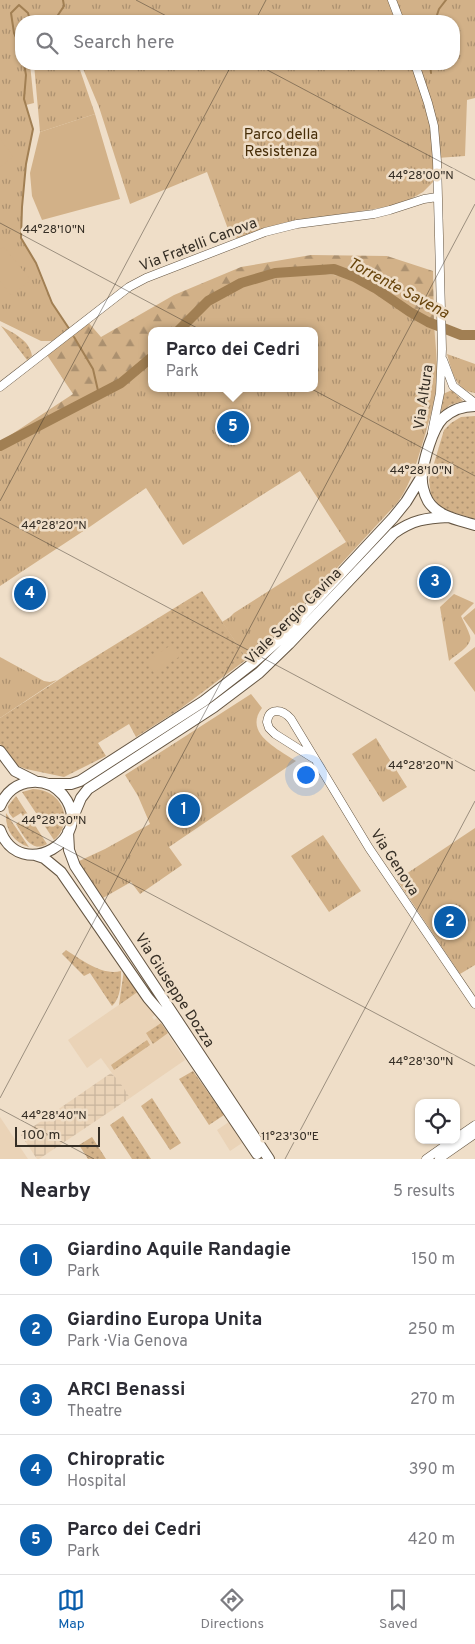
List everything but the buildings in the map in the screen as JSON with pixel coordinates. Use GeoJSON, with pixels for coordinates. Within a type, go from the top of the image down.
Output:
{"type":"FeatureCollection","features":[{"type":"Feature","properties":{"kind":"main road"},"geometry":{"type":"LineString","coordinates":[[475,406],[462,407],[442,419],[431,439],[422,476],[422,485],[428,501],[434,508],[449,517],[475,525]]}},
{"type":"Feature","properties":{"kind":"main road","name":"Viale Sergio Cavina"},"geometry":{"type":"LineString","coordinates":[[36,782],[71,784],[80,781],[204,701],[248,668],[280,639],[393,518],[422,476]]}},
{"type":"Feature","properties":{"kind":"main road","name":"Viale Sergio Cavina"},"geometry":{"type":"LineString","coordinates":[[35,855],[55,848],[70,827],[81,798],[88,790],[214,707],[260,673],[394,534],[407,524],[420,519],[449,517]]}},
{"type":"Feature","properties":{"kind":"main road"},"geometry":{"type":"LineString","coordinates":[[0,751],[15,771],[36,782]]}},
{"type":"Feature","properties":{"kind":"main road"},"geometry":{"type":"LineString","coordinates":[[0,806],[5,796],[15,788],[36,782]]}},
{"type":"Feature","properties":{"kind":"main road","name":"Via Giuseppe Dozza"},"geometry":{"type":"LineString","coordinates":[[48,784],[66,799],[71,814],[70,850],[75,866],[269,1159]]}},
{"type":"Feature","properties":{"kind":"main road"},"geometry":{"type":"LineString","coordinates":[[0,790],[0,795]]}},
{"type":"Feature","properties":{"kind":"main road"},"geometry":{"type":"LineString","coordinates":[[0,830],[5,840],[23,853]]}},
{"type":"Feature","properties":{"kind":"main road"},"geometry":{"type":"LineString","coordinates":[[0,850],[35,855]]}},
{"type":"Feature","properties":{"kind":"main road","name":"Via Giuseppe Dozza"},"geometry":{"type":"LineString","coordinates":[[35,855],[44,858],[61,872],[148,998],[166,1019],[260,1159]]}},
{"type":"Feature","properties":{"kind":"street"},"geometry":{"type":"LineString","coordinates":[[392,0],[398,15]]}},
{"type":"Feature","properties":{"kind":"street","name":"Via Altura"},"geometry":{"type":"LineString","coordinates":[[417,70],[434,126],[436,154],[442,358],[440,392],[431,439]]}},
{"type":"Feature","properties":{"kind":"street","name":"Via Fratelli Canova"},"geometry":{"type":"LineString","coordinates":[[0,387],[129,287],[146,278],[265,232],[297,224],[374,214],[437,197]]}},
{"type":"Feature","properties":{"kind":"street","name":"Via Altura"},"geometry":{"type":"LineString","coordinates":[[442,358],[453,386],[475,402]]}},
{"type":"Feature","properties":{"kind":"street","name":"Via Genova"},"geometry":{"type":"LineString","coordinates":[[313,758],[271,730],[267,722],[270,714],[280,711],[289,717],[368,848],[475,1004]]}},
{"type":"Feature","properties":{"kind":"street"},"geometry":{"type":"LineString","coordinates":[[460,1135],[475,1125]]}},
{"type":"Feature","properties":{"kind":"street"},"geometry":{"type":"LineString","coordinates":[[439,1159],[475,1134]]}},
{"type":"Feature","properties":{"kind":"street"},"geometry":{"type":"LineString","coordinates":[[426,1159],[447,1144]]}},
{"type":"Feature","properties":{"kind":"shaded area"},"geometry":{"type":"Polygon","coordinates":[[[139,991],[156,1014],[152,1017],[154,1020],[157,1018],[185,1060],[130,1098],[101,1058],[87,1068],[68,1040],[139,991]]]}},
{"type":"Feature","properties":{"kind":"shaded area"},"geometry":{"type":"Polygon","coordinates":[[[111,1073],[119,1081],[130,1098],[37,1159],[21,1135],[111,1073]]]}},
{"type":"Feature","properties":{"kind":"shaded area"},"geometry":{"type":"Polygon","coordinates":[[[0,1117],[28,1159],[0,1159],[0,1117]]]}},
{"type":"Feature","properties":{"kind":"shaded area"},"geometry":{"type":"Polygon","coordinates":[[[229,1122],[242,1143],[230,1151],[217,1130],[229,1122]]]}},
{"type":"Feature","properties":{"kind":"green space","name":"Parco della Resistenza"},"geometry":{"type":"Polygon","coordinates":[[[0,0],[475,0],[475,98],[467,100],[465,156],[437,158],[434,181],[423,192],[409,200],[387,207],[283,223],[239,241],[228,229],[207,172],[130,204],[99,107],[84,70],[460,70],[460,15],[15,15],[15,70],[31,70],[34,103],[26,105],[33,129],[26,164],[21,238],[36,263],[52,303],[69,329],[52,341],[41,341],[0,321],[0,0]]]}},
{"type":"Feature","properties":{"kind":"green space"},"geometry":{"type":"Polygon","coordinates":[[[35,70],[80,70],[95,114],[40,132],[35,70]]]}},
{"type":"Feature","properties":{"kind":"green space"},"geometry":{"type":"Polygon","coordinates":[[[95,114],[120,199],[42,220],[32,196],[30,173],[40,132],[95,114]]]}},
{"type":"Feature","properties":{"kind":"green space"},"geometry":{"type":"Polygon","coordinates":[[[0,138],[13,157],[0,167],[0,138]]]}},
{"type":"Feature","properties":{"kind":"green space"},"geometry":{"type":"Polygon","coordinates":[[[4,247],[31,280],[11,295],[0,281],[0,249],[4,247]]]}},
{"type":"Feature","properties":{"kind":"green space"},"geometry":{"type":"Polygon","coordinates":[[[311,255],[387,256],[433,271],[434,322],[410,311],[355,278],[304,271],[275,273],[241,283],[208,301],[182,327],[148,327],[148,359],[121,383],[0,446],[0,442],[73,394],[45,352],[88,322],[101,337],[174,295],[241,267],[311,255]]]}},
{"type":"Feature","properties":{"kind":"green space"},"geometry":{"type":"Polygon","coordinates":[[[304,271],[355,278],[410,311],[434,322],[437,382],[433,407],[411,478],[398,502],[278,632],[247,659],[222,622],[346,542],[300,471],[183,545],[146,488],[0,586],[0,447],[121,383],[148,359],[148,392],[318,392],[318,327],[181,327],[208,301],[249,280],[304,271]]]}},
{"type":"Feature","properties":{"kind":"green space"},"geometry":{"type":"Polygon","coordinates":[[[1,326],[24,341],[31,350],[32,356],[27,360],[1,326]]]}},
{"type":"Feature","properties":{"kind":"green space"},"geometry":{"type":"Polygon","coordinates":[[[447,354],[475,364],[475,393],[463,388],[455,379],[447,354]]]}},
{"type":"Feature","properties":{"kind":"green space"},"geometry":{"type":"Polygon","coordinates":[[[452,390],[463,401],[450,405],[441,412],[443,394],[452,390]]]}},
{"type":"Feature","properties":{"kind":"green space"},"geometry":{"type":"Polygon","coordinates":[[[475,416],[475,519],[442,509],[431,495],[429,480],[444,430],[461,417],[475,416]]]}},
{"type":"Feature","properties":{"kind":"green space"},"geometry":{"type":"Polygon","coordinates":[[[202,591],[247,659],[180,709],[136,737],[129,724],[98,743],[106,756],[64,777],[26,769],[18,766],[10,759],[0,744],[0,718],[202,591]]]}},
{"type":"Feature","properties":{"kind":"green space"},"geometry":{"type":"Polygon","coordinates":[[[454,594],[474,603],[461,616],[470,636],[469,643],[449,661],[440,607],[454,594]]]}},
{"type":"Feature","properties":{"kind":"green space"},"geometry":{"type":"Polygon","coordinates":[[[475,608],[475,635],[463,618],[475,608]]]}},
{"type":"Feature","properties":{"kind":"green space"},"geometry":{"type":"Polygon","coordinates":[[[171,645],[179,657],[154,673],[146,662],[171,645]]]}},
{"type":"Feature","properties":{"kind":"green space"},"geometry":{"type":"Polygon","coordinates":[[[475,647],[475,692],[454,663],[475,647]]]}},
{"type":"Feature","properties":{"kind":"green space"},"geometry":{"type":"Polygon","coordinates":[[[0,657],[44,681],[57,680],[0,718],[0,657]]]}},
{"type":"Feature","properties":{"kind":"green space"},"geometry":{"type":"Polygon","coordinates":[[[251,694],[262,708],[257,717],[260,733],[272,746],[296,761],[169,847],[182,865],[140,894],[131,882],[103,898],[77,862],[150,824],[138,796],[125,775],[251,694]]]}},
{"type":"Feature","properties":{"kind":"green space"},"geometry":{"type":"Polygon","coordinates":[[[376,738],[407,787],[383,802],[352,754],[376,738]]]}},
{"type":"Feature","properties":{"kind":"green space"},"geometry":{"type":"Polygon","coordinates":[[[33,789],[43,790],[51,794],[62,807],[64,824],[61,832],[54,840],[22,792],[33,789]]]}},
{"type":"Feature","properties":{"kind":"green space"},"geometry":{"type":"Polygon","coordinates":[[[16,796],[47,844],[41,846],[32,845],[16,824],[24,818],[21,813],[13,818],[9,813],[8,806],[16,796]]]}},
{"type":"Feature","properties":{"kind":"green space"},"geometry":{"type":"Polygon","coordinates":[[[6,813],[29,847],[23,845],[11,834],[7,824],[6,813]]]}},
{"type":"Feature","properties":{"kind":"green space"},"geometry":{"type":"Polygon","coordinates":[[[475,828],[475,965],[460,974],[397,880],[475,828]]]}},
{"type":"Feature","properties":{"kind":"green space"},"geometry":{"type":"Polygon","coordinates":[[[323,835],[361,891],[329,912],[291,856],[323,835]]]}},
{"type":"Feature","properties":{"kind":"green space"},"geometry":{"type":"Polygon","coordinates":[[[453,929],[465,945],[455,952],[444,936],[453,929]]]}},
{"type":"Feature","properties":{"kind":"green space"},"geometry":{"type":"Polygon","coordinates":[[[66,950],[99,969],[114,972],[121,971],[119,995],[112,1006],[90,973],[84,976],[62,954],[66,950]]]}},
{"type":"Feature","properties":{"kind":"green space"},"geometry":{"type":"Polygon","coordinates":[[[124,970],[139,991],[119,1005],[124,970]]]}},
{"type":"Feature","properties":{"kind":"green space"},"geometry":{"type":"Polygon","coordinates":[[[161,1023],[168,1033],[153,1044],[146,1033],[161,1023]]]}},
{"type":"Feature","properties":{"kind":"green space"},"geometry":{"type":"Polygon","coordinates":[[[147,1040],[150,1045],[114,1070],[111,1065],[147,1040]]]}},
{"type":"Feature","properties":{"kind":"green space"},"geometry":{"type":"Polygon","coordinates":[[[193,1071],[224,1115],[209,1125],[179,1079],[193,1071]]]}},
{"type":"Feature","properties":{"kind":"green space"},"geometry":{"type":"Polygon","coordinates":[[[152,1098],[181,1143],[170,1150],[141,1106],[152,1098]]]}},
{"type":"Feature","properties":{"kind":"green space"},"geometry":{"type":"Polygon","coordinates":[[[123,1116],[151,1159],[132,1159],[110,1125],[123,1116]]]}},
{"type":"Feature","properties":{"kind":"green space"},"geometry":{"type":"Polygon","coordinates":[[[92,1137],[106,1159],[88,1159],[79,1145],[92,1137]]]}},
{"type":"Feature","properties":{"kind":"waterway"},"geometry":{"type":"LineString","coordinates":[[58,15],[64,6],[63,0]]}},
{"type":"Feature","properties":{"kind":"waterway"},"geometry":{"type":"LineString","coordinates":[[437,15],[446,0]]}},
{"type":"Feature","properties":{"kind":"waterway"},"geometry":{"type":"LineString","coordinates":[[15,35],[11,13],[19,5],[28,15]]}},
{"type":"Feature","properties":{"kind":"waterway"},"geometry":{"type":"LineString","coordinates":[[25,70],[24,99],[33,129],[26,164],[21,238],[36,263],[52,303],[70,330]]}},
{"type":"Feature","properties":{"kind":"waterway","name":"Torrente Savena"},"geometry":{"type":"LineString","coordinates":[[182,327],[208,301],[241,283],[275,273],[334,269],[355,277],[375,288],[428,322],[461,335],[475,335]]}},
{"type":"Feature","properties":{"kind":"waterway"},"geometry":{"type":"LineString","coordinates":[[74,337],[93,369],[99,395]]}},
{"type":"Feature","properties":{"kind":"waterway","name":"Torrente Savena"},"geometry":{"type":"LineString","coordinates":[[0,446],[121,383],[148,360]]}},
{"type":"Feature","properties":{"kind":"place","name":"Parco dei Cedri"},"geometry":{"type":"Point","coordinates":[233,427]}},
{"type":"Feature","properties":{"kind":"place","name":"ARCI Benassi"},"geometry":{"type":"Point","coordinates":[435,582]}},
{"type":"Feature","properties":{"kind":"place","name":"Chiropratic"},"geometry":{"type":"Point","coordinates":[30,594]}},
{"type":"Feature","properties":{"kind":"place","name":"Giardino Aquile Randagie"},"geometry":{"type":"Point","coordinates":[184,810]}},
{"type":"Feature","properties":{"kind":"place","name":"Giardino Europa Unita"},"geometry":{"type":"Point","coordinates":[450,922]}}]}
